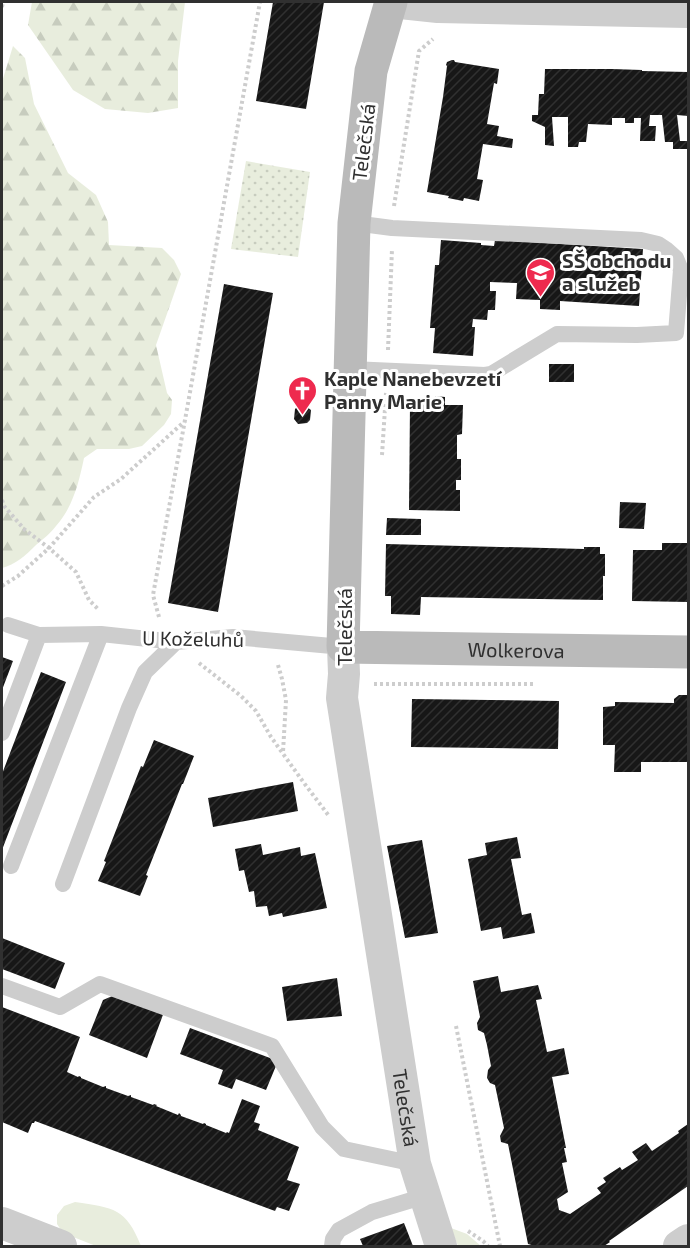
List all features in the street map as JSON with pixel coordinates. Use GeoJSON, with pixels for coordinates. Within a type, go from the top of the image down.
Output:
{"type":"FeatureCollection","features":[{"type":"Feature","properties":{"kind":"street"},"geometry":{"type":"LineString","coordinates":[[391,2],[438,7],[688,12]]}},
{"type":"Feature","properties":{"kind":"street","name":"Telečská"},"geometry":{"type":"LineString","coordinates":[[391,2],[371,71],[354,223],[342,698],[415,1164],[441,1246]]}},
{"type":"Feature","properties":{"kind":"street","name":"Wolkerova"},"geometry":{"type":"LineString","coordinates":[[343,647],[688,652]]}},
{"type":"Feature","properties":{"kind":"street"},"geometry":{"type":"LineString","coordinates":[[2,1223],[61,1246]]}},
{"type":"Feature","properties":{"kind":"street"},"geometry":{"type":"LineString","coordinates":[[679,1246],[688,1240]]}},
{"type":"Feature","properties":{"kind":"lane"},"geometry":{"type":"LineString","coordinates":[[351,369],[485,375],[491,374],[557,334],[676,333],[681,270],[676,258],[667,250],[658,244],[641,240],[392,228],[354,223]]}},
{"type":"Feature","properties":{"kind":"lane","name":"U Koželuhů"},"geometry":{"type":"LineString","coordinates":[[8,625],[39,635],[101,634],[176,642],[233,637],[343,647]]}},
{"type":"Feature","properties":{"kind":"lane"},"geometry":{"type":"LineString","coordinates":[[11,866],[101,634]]}},
{"type":"Feature","properties":{"kind":"lane"},"geometry":{"type":"LineString","coordinates":[[2,733],[39,635]]}},
{"type":"Feature","properties":{"kind":"lane"},"geometry":{"type":"LineString","coordinates":[[63,884],[129,708],[145,672],[176,642]]}},
{"type":"Feature","properties":{"kind":"lane"},"geometry":{"type":"LineString","coordinates":[[2,986],[60,1007],[100,984],[272,1046],[322,1127],[344,1149],[415,1164]]}},
{"type":"Feature","properties":{"kind":"lane"},"geometry":{"type":"LineString","coordinates":[[332,1246],[333,1239],[339,1230],[372,1212],[425,1196]]}},
{"type":"Feature","properties":{"kind":"path"},"geometry":{"type":"LineString","coordinates":[[2,7],[3,2]]}},
{"type":"Feature","properties":{"kind":"path"},"geometry":{"type":"LineString","coordinates":[[260,2],[153,595],[156,612],[164,628],[176,642],[256,711],[334,823]]}},
{"type":"Feature","properties":{"kind":"path"},"geometry":{"type":"LineString","coordinates":[[382,465],[395,202],[419,51],[431,39],[443,39]]}},
{"type":"Feature","properties":{"kind":"path"},"geometry":{"type":"LineString","coordinates":[[2,586],[18,576],[49,548],[94,497],[121,479],[185,420]]}},
{"type":"Feature","properties":{"kind":"path"},"geometry":{"type":"LineString","coordinates":[[2,500],[4,506],[24,529],[76,572],[88,600],[128,636]]}},
{"type":"Feature","properties":{"kind":"path"},"geometry":{"type":"LineString","coordinates":[[269,641],[282,679],[286,700],[284,753]]}},
{"type":"Feature","properties":{"kind":"path"},"geometry":{"type":"LineString","coordinates":[[456,1026],[500,1246]]}},
{"type":"Feature","properties":{"kind":"green space"},"geometry":{"type":"Polygon","coordinates":[[[32,2],[185,2],[178,61],[178,108],[148,113],[105,109],[73,90],[28,25],[32,2]]]}},
{"type":"Feature","properties":{"kind":"green space"},"geometry":{"type":"Polygon","coordinates":[[[13,46],[25,58],[34,104],[68,173],[96,195],[108,222],[109,245],[162,248],[174,260],[181,274],[156,345],[167,393],[172,400],[171,414],[164,425],[142,446],[129,449],[97,449],[84,458],[74,494],[62,519],[24,556],[2,568],[2,82],[13,46]]]}},
{"type":"Feature","properties":{"kind":"green space"},"geometry":{"type":"Polygon","coordinates":[[[246,161],[310,172],[298,257],[231,249],[246,161]]]}},
{"type":"Feature","properties":{"kind":"green space"},"geometry":{"type":"Polygon","coordinates":[[[75,1202],[100,1206],[117,1212],[130,1224],[141,1246],[96,1246],[63,1233],[57,1224],[57,1215],[64,1206],[75,1202]]]}},
{"type":"Feature","properties":{"kind":"green space"},"geometry":{"type":"Polygon","coordinates":[[[451,1228],[467,1234],[481,1246],[458,1246],[451,1228]]]}},
{"type":"Feature","properties":{"kind":"building"},"geometry":{"type":"Polygon","coordinates":[[[273,2],[324,2],[306,109],[256,101],[273,2]]]}},
{"type":"Feature","properties":{"kind":"building"},"geometry":{"type":"Polygon","coordinates":[[[452,60],[499,69],[497,84],[494,83],[487,124],[499,126],[497,136],[513,139],[512,148],[483,144],[477,179],[483,180],[479,201],[464,198],[463,201],[427,192],[446,65],[452,60]]]}},
{"type":"Feature","properties":{"kind":"building"},"geometry":{"type":"Polygon","coordinates":[[[545,69],[688,72],[688,116],[677,115],[680,141],[688,141],[688,149],[673,149],[673,142],[665,142],[662,115],[650,115],[649,126],[656,126],[655,141],[640,141],[641,118],[634,118],[634,123],[625,123],[625,118],[612,118],[612,125],[588,124],[586,142],[579,142],[578,147],[568,147],[568,117],[552,117],[554,146],[545,145],[545,127],[532,121],[532,115],[538,115],[539,94],[544,94],[545,69]]]}},
{"type":"Feature","properties":{"kind":"building"},"geometry":{"type":"Polygon","coordinates":[[[441,240],[494,246],[495,240],[643,249],[639,306],[560,301],[560,310],[540,309],[540,300],[516,299],[517,283],[490,282],[490,291],[496,291],[495,310],[488,310],[487,320],[473,319],[472,327],[475,327],[473,356],[433,353],[435,328],[430,328],[435,265],[439,265],[441,240]]]}},
{"type":"Feature","properties":{"kind":"building"},"geometry":{"type":"Polygon","coordinates":[[[224,284],[273,293],[218,612],[168,603],[224,284]]]}},
{"type":"Feature","properties":{"kind":"building"},"geometry":{"type":"Polygon","coordinates":[[[549,364],[574,364],[574,382],[549,382],[549,364]]]}},
{"type":"Feature","properties":{"kind":"building"},"geometry":{"type":"Polygon","coordinates":[[[435,396],[445,397],[445,405],[463,405],[462,434],[457,435],[457,459],[461,459],[461,480],[456,480],[456,490],[460,490],[460,511],[409,510],[410,404],[435,404],[435,396]]]}},
{"type":"Feature","properties":{"kind":"building","name":"Kaple Nanebevzetí Panny Marie"},"geometry":{"type":"Polygon","coordinates":[[[298,406],[311,410],[310,420],[307,423],[298,424],[294,419],[295,409],[298,406]]]}},
{"type":"Feature","properties":{"kind":"building"},"geometry":{"type":"Polygon","coordinates":[[[620,502],[646,503],[644,529],[619,528],[620,502]]]}},
{"type":"Feature","properties":{"kind":"building"},"geometry":{"type":"Polygon","coordinates":[[[387,518],[421,519],[421,535],[386,535],[387,518]]]}},
{"type":"Feature","properties":{"kind":"building"},"geometry":{"type":"Polygon","coordinates":[[[662,543],[688,543],[688,602],[632,601],[633,550],[662,550],[662,543]]]}},
{"type":"Feature","properties":{"kind":"building"},"geometry":{"type":"Polygon","coordinates":[[[386,544],[584,549],[584,547],[600,547],[600,554],[605,554],[603,600],[421,597],[420,615],[391,614],[391,596],[385,596],[386,544]]]}},
{"type":"Feature","properties":{"kind":"building"},"geometry":{"type":"Polygon","coordinates":[[[2,657],[13,661],[2,690],[2,657]]]}},
{"type":"Feature","properties":{"kind":"building"},"geometry":{"type":"Polygon","coordinates":[[[41,672],[66,682],[2,850],[2,774],[41,672]]]}},
{"type":"Feature","properties":{"kind":"building"},"geometry":{"type":"Polygon","coordinates":[[[679,695],[688,696],[688,762],[641,762],[641,772],[614,772],[615,745],[603,745],[603,707],[615,706],[615,702],[674,703],[674,699],[679,695]]]}},
{"type":"Feature","properties":{"kind":"building"},"geometry":{"type":"Polygon","coordinates":[[[412,699],[559,701],[558,749],[411,747],[412,699]]]}},
{"type":"Feature","properties":{"kind":"building"},"geometry":{"type":"Polygon","coordinates":[[[154,740],[194,756],[146,875],[148,876],[140,896],[98,881],[141,766],[143,767],[154,740]]]}},
{"type":"Feature","properties":{"kind":"building"},"geometry":{"type":"Polygon","coordinates":[[[293,782],[298,811],[213,827],[208,798],[293,782]]]}},
{"type":"Feature","properties":{"kind":"building"},"geometry":{"type":"Polygon","coordinates":[[[517,837],[521,858],[511,859],[522,915],[531,913],[535,933],[503,939],[501,927],[481,931],[468,859],[487,855],[485,843],[517,837]]]}},
{"type":"Feature","properties":{"kind":"building"},"geometry":{"type":"Polygon","coordinates":[[[422,840],[438,933],[405,938],[387,846],[422,840]]]}},
{"type":"Feature","properties":{"kind":"building"},"geometry":{"type":"Polygon","coordinates":[[[261,844],[263,855],[300,847],[301,856],[315,853],[327,908],[283,917],[282,913],[269,916],[267,906],[256,907],[254,891],[249,892],[244,870],[239,871],[235,849],[261,844]]]}},
{"type":"Feature","properties":{"kind":"building"},"geometry":{"type":"Polygon","coordinates":[[[2,938],[65,963],[55,989],[2,969],[2,938]]]}},
{"type":"Feature","properties":{"kind":"building"},"geometry":{"type":"Polygon","coordinates":[[[498,976],[501,992],[538,985],[542,999],[536,1000],[547,1052],[564,1048],[569,1074],[552,1077],[567,1162],[562,1163],[568,1192],[557,1199],[559,1210],[570,1214],[601,1193],[597,1188],[606,1182],[603,1178],[620,1167],[622,1170],[638,1160],[632,1152],[646,1143],[652,1151],[679,1133],[678,1131],[688,1124],[688,1186],[604,1246],[535,1246],[528,1244],[508,1144],[501,1142],[500,1136],[504,1128],[495,1085],[487,1078],[491,1066],[487,1045],[484,1033],[478,1030],[477,1023],[480,1017],[473,981],[498,976]]]}},
{"type":"Feature","properties":{"kind":"building"},"geometry":{"type":"Polygon","coordinates":[[[337,978],[342,1016],[287,1021],[282,987],[337,978]]]}},
{"type":"Feature","properties":{"kind":"building"},"geometry":{"type":"Polygon","coordinates":[[[117,994],[164,1012],[147,1058],[89,1035],[103,1000],[117,994]]]}},
{"type":"Feature","properties":{"kind":"building"},"geometry":{"type":"Polygon","coordinates":[[[2,1007],[80,1037],[67,1072],[103,1087],[131,1095],[131,1097],[157,1105],[178,1115],[179,1113],[181,1116],[226,1133],[229,1133],[242,1099],[260,1106],[254,1122],[260,1124],[258,1130],[299,1147],[287,1180],[300,1184],[289,1211],[277,1207],[275,1211],[35,1121],[28,1133],[2,1122],[2,1007]]]}},
{"type":"Feature","properties":{"kind":"building"},"geometry":{"type":"Polygon","coordinates":[[[190,1028],[278,1061],[266,1090],[236,1079],[232,1089],[218,1084],[223,1070],[180,1054],[190,1028]]]}},
{"type":"Feature","properties":{"kind":"building"},"geometry":{"type":"Polygon","coordinates":[[[404,1223],[413,1246],[363,1246],[360,1239],[404,1223]]]}},
{"type":"Feature","properties":{"kind":"place","name":"SŠ obchodu a služeb"},"geometry":{"type":"Point","coordinates":[541,298]}},
{"type":"Feature","properties":{"kind":"place","name":"Kaple Nanebevzetí Panny Marie"},"geometry":{"type":"Point","coordinates":[303,416]}}]}
